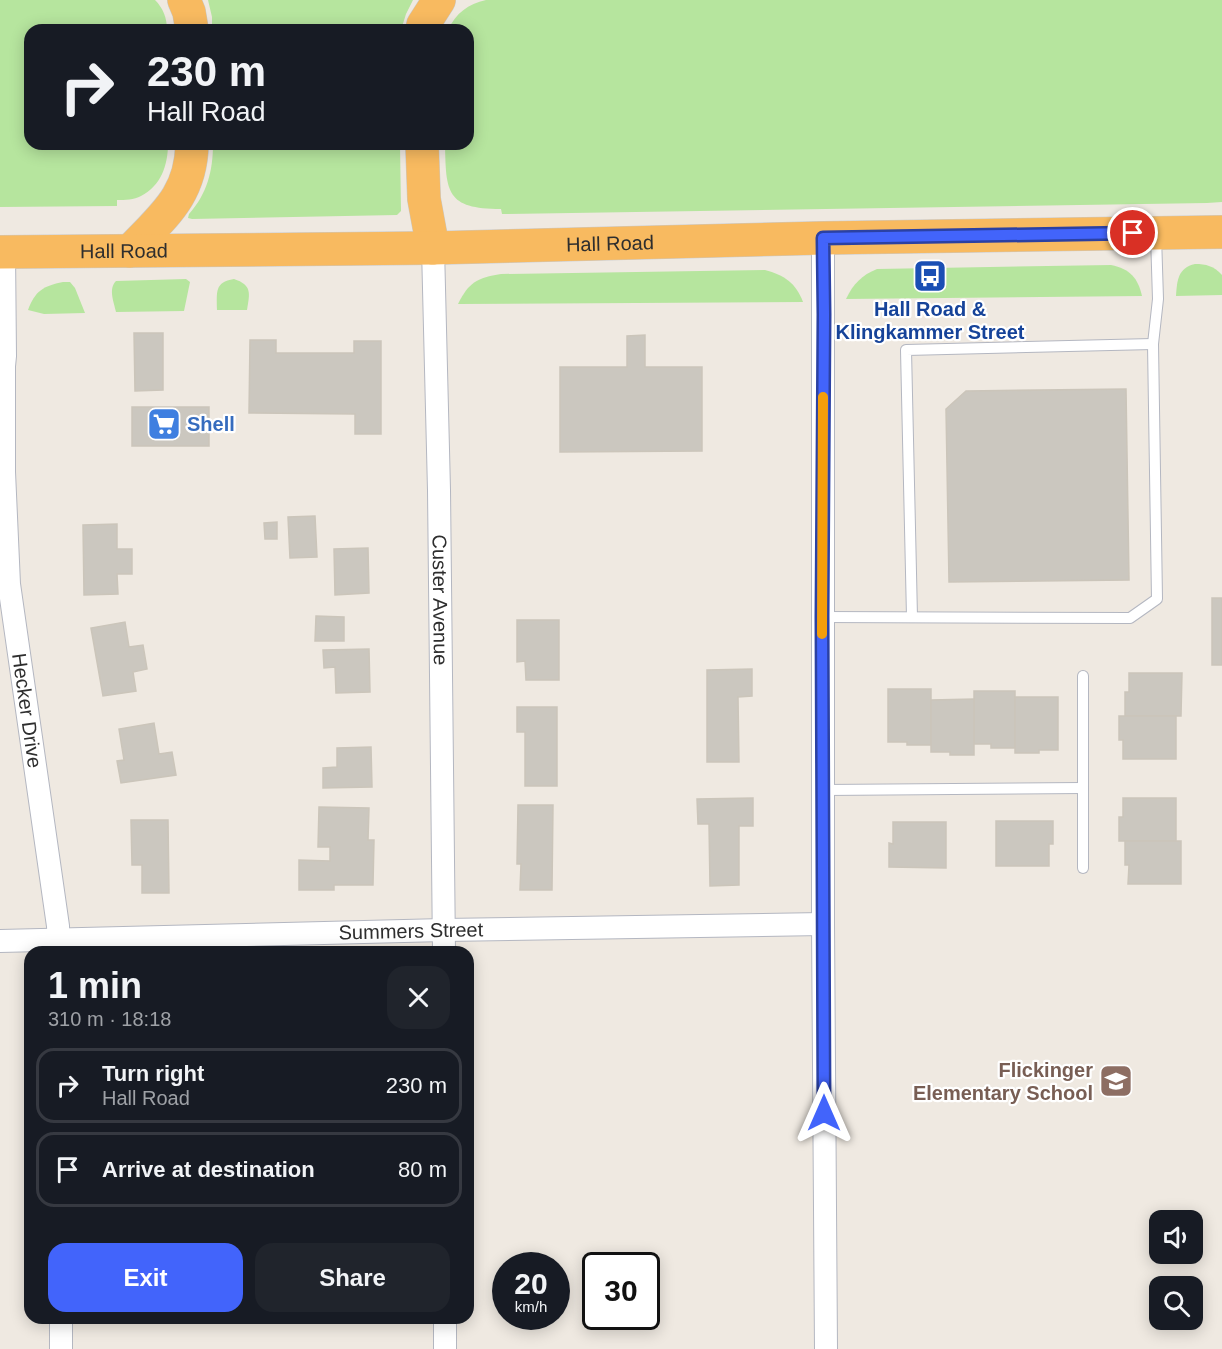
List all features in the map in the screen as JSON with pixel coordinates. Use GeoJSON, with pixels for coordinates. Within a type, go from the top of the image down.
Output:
{"type":"FeatureCollection","features":[{"type":"Feature","properties":{"kind":"highway"},"geometry":{"type":"LineString","coordinates":[[184,0],[191,24]]}},
{"type":"Feature","properties":{"kind":"highway"},"geometry":{"type":"LineString","coordinates":[[424,24],[439,0]]}},
{"type":"Feature","properties":{"kind":"highway"},"geometry":{"type":"LineString","coordinates":[[130,251],[173,206],[186,184],[192,150]]}},
{"type":"Feature","properties":{"kind":"highway"},"geometry":{"type":"LineString","coordinates":[[422,150],[424,200],[433,248]]}},
{"type":"Feature","properties":{"kind":"highway","name":"Hall Road"},"geometry":{"type":"LineString","coordinates":[[2,252],[433,248],[823,238],[1222,232]]}},
{"type":"Feature","properties":{"kind":"street"},"geometry":{"type":"LineString","coordinates":[[823,238],[825,1349]]}},
{"type":"Feature","properties":{"kind":"street","name":"Custer Avenue"},"geometry":{"type":"LineString","coordinates":[[433,248],[444,941]]}},
{"type":"Feature","properties":{"kind":"street","name":"Hecker Drive"},"geometry":{"type":"LineString","coordinates":[[2,252],[5,356],[2,472],[9,584],[59,946]]}},
{"type":"Feature","properties":{"kind":"street","name":"Summers Street"},"geometry":{"type":"LineString","coordinates":[[0,940],[59,946],[444,941],[823,924]]}},
{"type":"Feature","properties":{"kind":"street"},"geometry":{"type":"LineString","coordinates":[[61,1324],[61,1349]]}},
{"type":"Feature","properties":{"kind":"street"},"geometry":{"type":"LineString","coordinates":[[445,1324],[445,1349]]}},
{"type":"Feature","properties":{"kind":"lane"},"geometry":{"type":"LineString","coordinates":[[822,617],[1130,618],[1157,599],[1153,344],[1158,299],[1156,233]]}},
{"type":"Feature","properties":{"kind":"lane"},"geometry":{"type":"LineString","coordinates":[[912,617],[906,350],[1153,344]]}},
{"type":"Feature","properties":{"kind":"lane"},"geometry":{"type":"LineString","coordinates":[[1083,676],[1083,868]]}},
{"type":"Feature","properties":{"kind":"lane"},"geometry":{"type":"LineString","coordinates":[[824,790],[1083,788]]}},
{"type":"Feature","properties":{"kind":"green space"},"geometry":{"type":"Polygon","coordinates":[[[0,0],[155,0],[162,10],[166,24],[24,24],[24,150],[168,150],[165,167],[154,187],[141,196],[117,200],[117,206],[0,207],[0,0]]]}},
{"type":"Feature","properties":{"kind":"green space"},"geometry":{"type":"Polygon","coordinates":[[[208,0],[413,0],[403,24],[212,24],[208,0]]]}},
{"type":"Feature","properties":{"kind":"green space"},"geometry":{"type":"Polygon","coordinates":[[[486,0],[1222,0],[1222,202],[502,214],[501,209],[469,206],[453,195],[449,186],[445,150],[474,150],[474,24],[452,24],[463,10],[486,0]]]}},
{"type":"Feature","properties":{"kind":"green space"},"geometry":{"type":"Polygon","coordinates":[[[213,150],[400,150],[401,211],[397,215],[188,218],[205,190],[212,164],[213,150]]]}},
{"type":"Feature","properties":{"kind":"green space"},"geometry":{"type":"Polygon","coordinates":[[[1195,264],[1210,266],[1222,275],[1222,295],[1176,296],[1182,272],[1185,268],[1195,264]]]}},
{"type":"Feature","properties":{"kind":"green space"},"geometry":{"type":"Polygon","coordinates":[[[1111,265],[1132,275],[1142,296],[846,299],[858,281],[877,269],[1111,265]]]}},
{"type":"Feature","properties":{"kind":"green space"},"geometry":{"type":"Polygon","coordinates":[[[765,270],[778,274],[793,285],[803,302],[458,304],[475,282],[501,274],[765,270]]]}},
{"type":"Feature","properties":{"kind":"green space"},"geometry":{"type":"Polygon","coordinates":[[[186,279],[190,282],[184,311],[116,312],[112,288],[116,281],[186,279]]]}},
{"type":"Feature","properties":{"kind":"green space"},"geometry":{"type":"Polygon","coordinates":[[[234,279],[247,287],[249,299],[247,310],[217,310],[218,289],[223,283],[234,279]]]}},
{"type":"Feature","properties":{"kind":"green space"},"geometry":{"type":"Polygon","coordinates":[[[63,282],[70,282],[75,288],[85,313],[44,314],[28,310],[41,290],[63,282]]]}},
{"type":"Feature","properties":{"kind":"building"},"geometry":{"type":"Polygon","coordinates":[[[134,333],[163,333],[163,390],[135,391],[134,333]]]}},
{"type":"Feature","properties":{"kind":"building"},"geometry":{"type":"Polygon","coordinates":[[[645,335],[645,367],[702,367],[702,451],[560,452],[560,367],[627,367],[627,336],[645,335]]]}},
{"type":"Feature","properties":{"kind":"building"},"geometry":{"type":"Polygon","coordinates":[[[250,340],[276,340],[276,353],[354,353],[354,341],[381,341],[381,434],[355,434],[355,414],[249,413],[250,340]]]}},
{"type":"Feature","properties":{"kind":"building"},"geometry":{"type":"Polygon","coordinates":[[[1126,389],[1129,580],[949,582],[946,409],[966,391],[1126,389]]]}},
{"type":"Feature","properties":{"kind":"building"},"geometry":{"type":"Polygon","coordinates":[[[132,407],[209,407],[209,446],[132,446],[132,407]]]}},
{"type":"Feature","properties":{"kind":"building"},"geometry":{"type":"Polygon","coordinates":[[[315,516],[317,557],[290,558],[288,517],[315,516]]]}},
{"type":"Feature","properties":{"kind":"building"},"geometry":{"type":"Polygon","coordinates":[[[277,522],[277,539],[265,539],[264,523],[277,522]]]}},
{"type":"Feature","properties":{"kind":"building"},"geometry":{"type":"Polygon","coordinates":[[[117,524],[117,549],[132,549],[132,574],[117,574],[118,594],[84,595],[83,525],[117,524]]]}},
{"type":"Feature","properties":{"kind":"building"},"geometry":{"type":"Polygon","coordinates":[[[368,548],[369,593],[335,595],[334,549],[368,548]]]}},
{"type":"Feature","properties":{"kind":"building"},"geometry":{"type":"Polygon","coordinates":[[[1212,598],[1222,598],[1222,665],[1212,665],[1212,598]]]}},
{"type":"Feature","properties":{"kind":"building"},"geometry":{"type":"Polygon","coordinates":[[[316,616],[344,617],[344,641],[315,641],[316,616]]]}},
{"type":"Feature","properties":{"kind":"building"},"geometry":{"type":"Polygon","coordinates":[[[517,620],[559,620],[559,680],[526,680],[525,661],[517,662],[517,620]]]}},
{"type":"Feature","properties":{"kind":"building"},"geometry":{"type":"Polygon","coordinates":[[[125,622],[129,647],[143,645],[147,669],[133,672],[136,691],[103,696],[91,628],[125,622]]]}},
{"type":"Feature","properties":{"kind":"building"},"geometry":{"type":"Polygon","coordinates":[[[369,649],[370,692],[336,693],[335,667],[324,668],[323,650],[369,649]]]}},
{"type":"Feature","properties":{"kind":"building"},"geometry":{"type":"Polygon","coordinates":[[[752,669],[752,696],[738,697],[739,762],[707,762],[707,670],[752,669]]]}},
{"type":"Feature","properties":{"kind":"building"},"geometry":{"type":"Polygon","coordinates":[[[1129,673],[1182,673],[1181,716],[1125,716],[1125,692],[1129,692],[1129,673]]]}},
{"type":"Feature","properties":{"kind":"building"},"geometry":{"type":"Polygon","coordinates":[[[888,689],[931,689],[931,745],[888,742],[888,689]]]}},
{"type":"Feature","properties":{"kind":"building"},"geometry":{"type":"Polygon","coordinates":[[[974,691],[1015,691],[1015,748],[991,748],[991,744],[974,744],[974,691]]]}},
{"type":"Feature","properties":{"kind":"building"},"geometry":{"type":"Polygon","coordinates":[[[1015,697],[1058,697],[1058,750],[1015,753],[1015,697]]]}},
{"type":"Feature","properties":{"kind":"building"},"geometry":{"type":"Polygon","coordinates":[[[974,699],[974,755],[931,752],[931,700],[974,699]]]}},
{"type":"Feature","properties":{"kind":"building"},"geometry":{"type":"Polygon","coordinates":[[[517,707],[557,707],[557,786],[525,786],[525,732],[517,732],[517,707]]]}},
{"type":"Feature","properties":{"kind":"building"},"geometry":{"type":"Polygon","coordinates":[[[1119,716],[1176,716],[1176,759],[1123,759],[1123,740],[1119,740],[1119,716]]]}},
{"type":"Feature","properties":{"kind":"building"},"geometry":{"type":"Polygon","coordinates":[[[154,723],[159,754],[172,752],[176,775],[121,783],[117,761],[124,760],[119,729],[154,723]]]}},
{"type":"Feature","properties":{"kind":"building"},"geometry":{"type":"Polygon","coordinates":[[[371,747],[372,787],[323,788],[323,768],[337,767],[337,748],[371,747]]]}},
{"type":"Feature","properties":{"kind":"building"},"geometry":{"type":"Polygon","coordinates":[[[753,798],[753,826],[739,826],[739,885],[710,886],[709,824],[698,824],[697,799],[753,798]]]}},
{"type":"Feature","properties":{"kind":"building"},"geometry":{"type":"Polygon","coordinates":[[[1123,798],[1176,798],[1176,841],[1119,841],[1119,817],[1123,817],[1123,798]]]}},
{"type":"Feature","properties":{"kind":"building"},"geometry":{"type":"Polygon","coordinates":[[[518,805],[553,805],[552,890],[520,890],[521,864],[517,864],[518,805]]]}},
{"type":"Feature","properties":{"kind":"building"},"geometry":{"type":"Polygon","coordinates":[[[319,807],[369,808],[368,840],[374,840],[373,885],[334,885],[334,890],[299,890],[299,860],[330,861],[330,847],[318,847],[319,807]]]}},
{"type":"Feature","properties":{"kind":"building"},"geometry":{"type":"Polygon","coordinates":[[[131,820],[168,820],[169,893],[142,893],[142,865],[132,865],[131,820]]]}},
{"type":"Feature","properties":{"kind":"building"},"geometry":{"type":"Polygon","coordinates":[[[996,821],[1053,821],[1053,844],[1049,844],[1049,866],[996,866],[996,821]]]}},
{"type":"Feature","properties":{"kind":"building"},"geometry":{"type":"Polygon","coordinates":[[[893,822],[946,822],[946,868],[889,867],[889,843],[893,844],[893,822]]]}},
{"type":"Feature","properties":{"kind":"building"},"geometry":{"type":"Polygon","coordinates":[[[1125,841],[1181,841],[1181,884],[1128,884],[1129,865],[1125,865],[1125,841]]]}},
{"type":"Feature","properties":{"kind":"slow traffic"},"geometry":{"type":"LineString","coordinates":[[822,634],[823,397]]}},
{"type":"Feature","properties":{"kind":"place","name":"Hall Road & Klingkammer Street"},"geometry":{"type":"Point","coordinates":[930,276]}},
{"type":"Feature","properties":{"kind":"place","name":"Shell"},"geometry":{"type":"Point","coordinates":[164,424]}},
{"type":"Feature","properties":{"kind":"place","name":"Flickinger Elementary School"},"geometry":{"type":"Point","coordinates":[1116,1081]}},
{"type":"Feature","properties":{"kind":"route"},"geometry":{"type":"LineString","coordinates":[[824,1113],[823,238],[1133,233]]}}]}
